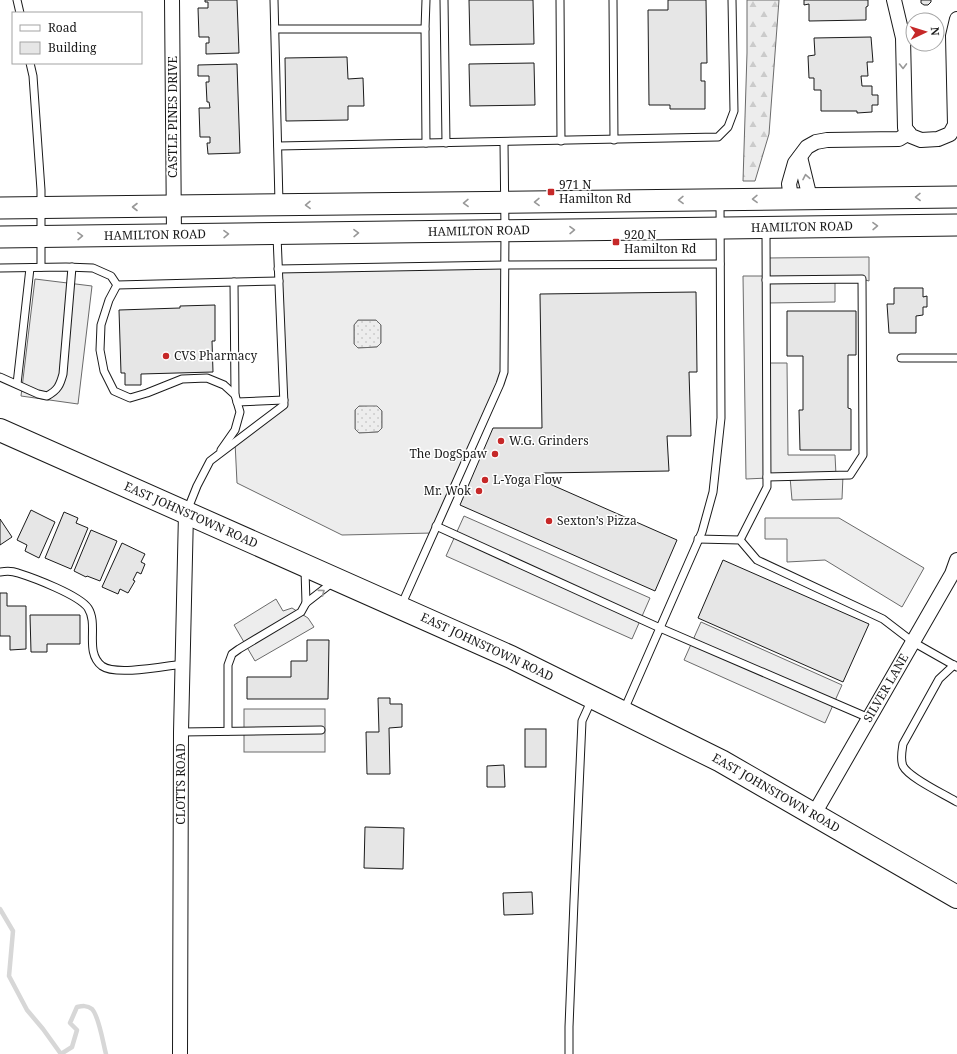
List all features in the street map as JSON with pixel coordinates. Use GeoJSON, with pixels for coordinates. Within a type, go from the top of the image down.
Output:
{"type":"FeatureCollection","features":[{"type":"Feature","properties":{"kind":"highway","name":"EAST JOHNSTOWN ROAD"},"geometry":{"type":"LineString","coordinates":[[0,430],[400,607],[511,657],[593,697],[722,761],[957,897]]}},
{"type":"Feature","properties":{"kind":"main road"},"geometry":{"type":"LineString","coordinates":[[0,208],[957,197]]}},
{"type":"Feature","properties":{"kind":"main road","name":"HAMILTON ROAD"},"geometry":{"type":"LineString","coordinates":[[0,237],[957,225]]}},
{"type":"Feature","properties":{"kind":"street","name":"CASTLE PINES DRIVE"},"geometry":{"type":"LineString","coordinates":[[172,0],[174,235]]}},
{"type":"Feature","properties":{"kind":"street"},"geometry":{"type":"LineString","coordinates":[[894,0],[903,38],[905,128],[911,136],[921,140],[938,139],[950,134],[956,126],[953,52],[957,19]]}},
{"type":"Feature","properties":{"kind":"street"},"geometry":{"type":"LineString","coordinates":[[801,198],[789,184],[796,163],[807,147],[816,142],[827,140],[899,139],[909,133]]}},
{"type":"Feature","properties":{"kind":"street"},"geometry":{"type":"LineString","coordinates":[[800,157],[801,198]]}},
{"type":"Feature","properties":{"kind":"street","name":"CLOTTS ROAD"},"geometry":{"type":"LineString","coordinates":[[180,1054],[181,732],[186,513]]}},
{"type":"Feature","properties":{"kind":"street","name":"SILVER LANE"},"geometry":{"type":"LineString","coordinates":[[814,814],[952,574],[957,560]]}},
{"type":"Feature","properties":{"kind":"lane"},"geometry":{"type":"LineString","coordinates":[[17,0],[20,12]]}},
{"type":"Feature","properties":{"kind":"lane"},"geometry":{"type":"LineString","coordinates":[[274,0],[279,205]]}},
{"type":"Feature","properties":{"kind":"lane"},"geometry":{"type":"LineString","coordinates":[[426,0],[426,143]]}},
{"type":"Feature","properties":{"kind":"lane"},"geometry":{"type":"LineString","coordinates":[[444,0],[446,142]]}},
{"type":"Feature","properties":{"kind":"lane"},"geometry":{"type":"LineString","coordinates":[[560,0],[561,141]]}},
{"type":"Feature","properties":{"kind":"lane"},"geometry":{"type":"LineString","coordinates":[[612,0],[614,140]]}},
{"type":"Feature","properties":{"kind":"lane"},"geometry":{"type":"LineString","coordinates":[[278,146],[718,137],[728,127],[734,111],[732,0]]}},
{"type":"Feature","properties":{"kind":"lane"},"geometry":{"type":"LineString","coordinates":[[275,29],[426,28]]}},
{"type":"Feature","properties":{"kind":"lane"},"geometry":{"type":"LineString","coordinates":[[30,64],[33,83],[41,190],[41,267]]}},
{"type":"Feature","properties":{"kind":"lane"},"geometry":{"type":"LineString","coordinates":[[400,607],[504,372],[504,142]]}},
{"type":"Feature","properties":{"kind":"lane"},"geometry":{"type":"LineString","coordinates":[[623,712],[698,539],[713,492],[721,418],[720,199]]}},
{"type":"Feature","properties":{"kind":"lane"},"geometry":{"type":"LineString","coordinates":[[740,540],[767,487],[768,477],[766,228]]}},
{"type":"Feature","properties":{"kind":"lane"},"geometry":{"type":"LineString","coordinates":[[186,513],[197,486],[210,461],[284,405],[277,234]]}},
{"type":"Feature","properties":{"kind":"lane"},"geometry":{"type":"LineString","coordinates":[[278,269],[504,265],[720,264]]}},
{"type":"Feature","properties":{"kind":"lane"},"geometry":{"type":"LineString","coordinates":[[0,377],[38,394],[47,396],[54,392],[60,385],[63,374],[72,267]]}},
{"type":"Feature","properties":{"kind":"lane"},"geometry":{"type":"LineString","coordinates":[[0,268],[94,268],[111,276],[117,285]]}},
{"type":"Feature","properties":{"kind":"lane"},"geometry":{"type":"LineString","coordinates":[[17,384],[30,268]]}},
{"type":"Feature","properties":{"kind":"lane"},"geometry":{"type":"LineString","coordinates":[[766,280],[862,279],[863,455],[850,475],[768,477]]}},
{"type":"Feature","properties":{"kind":"lane"},"geometry":{"type":"LineString","coordinates":[[117,285],[279,281]]}},
{"type":"Feature","properties":{"kind":"lane"},"geometry":{"type":"LineString","coordinates":[[217,456],[235,430],[240,412],[236,399],[234,282]]}},
{"type":"Feature","properties":{"kind":"lane"},"geometry":{"type":"LineString","coordinates":[[117,285],[109,300],[101,325],[100,350],[104,371],[114,390],[130,398],[182,379],[207,378],[224,385],[236,399],[284,400]]}},
{"type":"Feature","properties":{"kind":"lane"},"geometry":{"type":"LineString","coordinates":[[901,358],[957,358]]}},
{"type":"Feature","properties":{"kind":"lane"},"geometry":{"type":"LineString","coordinates":[[436,526],[660,628],[869,718]]}},
{"type":"Feature","properties":{"kind":"lane"},"geometry":{"type":"LineString","coordinates":[[698,539],[740,540],[757,560],[883,618],[913,642],[955,666],[939,679],[903,744],[901,755],[903,765],[909,774],[957,802]]}},
{"type":"Feature","properties":{"kind":"lane"},"geometry":{"type":"LineString","coordinates":[[305,565],[306,604]]}},
{"type":"Feature","properties":{"kind":"lane"},"geometry":{"type":"LineString","coordinates":[[0,572],[17,572],[79,599],[88,609],[92,619],[93,649],[96,659],[103,666],[116,671],[183,664]]}},
{"type":"Feature","properties":{"kind":"lane"},"geometry":{"type":"LineString","coordinates":[[228,731],[228,665],[232,654],[301,612],[306,604],[336,579]]}},
{"type":"Feature","properties":{"kind":"lane"},"geometry":{"type":"LineString","coordinates":[[569,1054],[582,721],[593,697]]}},
{"type":"Feature","properties":{"kind":"lane"},"geometry":{"type":"LineString","coordinates":[[181,732],[321,730]]}},
{"type":"Feature","properties":{"kind":"green space"},"geometry":{"type":"Polygon","coordinates":[[[747,0],[779,0],[769,134],[755,181],[743,181],[747,0]]]}},
{"type":"Feature","properties":{"kind":"green space"},"geometry":{"type":"Polygon","coordinates":[[[358,320],[376,320],[381,325],[381,343],[377,347],[358,348],[354,344],[354,325],[358,320]]]}},
{"type":"Feature","properties":{"kind":"green space"},"geometry":{"type":"Polygon","coordinates":[[[378,405],[382,411],[382,429],[378,432],[359,433],[355,429],[355,410],[359,406],[378,405]]]}},
{"type":"Feature","properties":{"kind":"shaded area"},"geometry":{"type":"Polygon","coordinates":[[[869,257],[869,281],[862,279],[835,279],[835,302],[767,303],[767,363],[787,363],[788,455],[835,455],[836,475],[843,475],[842,499],[792,500],[790,477],[746,479],[743,276],[766,276],[766,258],[869,257]]]}},
{"type":"Feature","properties":{"kind":"shaded area"},"geometry":{"type":"Polygon","coordinates":[[[504,265],[504,372],[433,533],[342,535],[237,483],[235,442],[284,405],[278,269],[504,265]],[[358,320],[354,325],[354,344],[358,348],[377,347],[381,343],[381,325],[376,320],[358,320]],[[359,406],[355,410],[355,429],[359,433],[378,432],[382,428],[382,411],[377,406],[359,406]]]}},
{"type":"Feature","properties":{"kind":"shaded area"},"geometry":{"type":"Polygon","coordinates":[[[35,279],[92,286],[78,404],[21,396],[35,279]]]}},
{"type":"Feature","properties":{"kind":"shaded area"},"geometry":{"type":"Polygon","coordinates":[[[464,516],[650,598],[632,639],[446,556],[464,516]]]}},
{"type":"Feature","properties":{"kind":"shaded area"},"geometry":{"type":"Polygon","coordinates":[[[765,518],[839,518],[924,568],[902,607],[825,560],[787,562],[787,539],[765,539],[765,518]]]}},
{"type":"Feature","properties":{"kind":"shaded area"},"geometry":{"type":"Polygon","coordinates":[[[276,599],[283,611],[292,608],[308,618],[314,627],[255,661],[234,625],[276,599]]]}},
{"type":"Feature","properties":{"kind":"shaded area"},"geometry":{"type":"Polygon","coordinates":[[[701,622],[842,685],[825,723],[684,660],[701,622]]]}},
{"type":"Feature","properties":{"kind":"shaded area"},"geometry":{"type":"Polygon","coordinates":[[[244,709],[325,709],[325,752],[244,752],[244,709]]]}},
{"type":"Feature","properties":{"kind":"building"},"geometry":{"type":"Polygon","coordinates":[[[205,0],[237,0],[239,53],[206,54],[206,43],[209,43],[209,37],[199,37],[198,8],[208,8],[208,2],[205,2],[205,0]]]}},
{"type":"Feature","properties":{"kind":"building"},"geometry":{"type":"Polygon","coordinates":[[[469,0],[533,0],[534,44],[470,45],[469,0]]]}},
{"type":"Feature","properties":{"kind":"building"},"geometry":{"type":"Polygon","coordinates":[[[668,0],[706,0],[707,63],[701,63],[701,81],[705,81],[705,109],[670,109],[670,105],[649,105],[648,10],[668,10],[668,0]]]}},
{"type":"Feature","properties":{"kind":"building"},"geometry":{"type":"Polygon","coordinates":[[[804,0],[868,0],[868,6],[866,7],[866,20],[809,21],[809,4],[804,5],[804,0]]]}},
{"type":"Feature","properties":{"kind":"building"},"geometry":{"type":"Polygon","coordinates":[[[921,0],[931,0],[931,2],[928,5],[924,5],[921,3],[921,0]]]}},
{"type":"Feature","properties":{"kind":"building"},"geometry":{"type":"Polygon","coordinates":[[[871,37],[873,62],[867,62],[868,76],[861,76],[862,86],[872,86],[872,95],[878,95],[878,105],[872,105],[872,112],[857,113],[857,111],[821,111],[821,90],[814,90],[814,78],[809,78],[808,56],[815,55],[814,38],[871,37]]]}},
{"type":"Feature","properties":{"kind":"building"},"geometry":{"type":"Polygon","coordinates":[[[347,57],[348,79],[363,78],[364,106],[348,106],[348,120],[286,121],[285,58],[347,57]]]}},
{"type":"Feature","properties":{"kind":"building"},"geometry":{"type":"Polygon","coordinates":[[[534,63],[535,105],[470,106],[469,64],[534,63]]]}},
{"type":"Feature","properties":{"kind":"building"},"geometry":{"type":"Polygon","coordinates":[[[237,64],[240,153],[208,154],[207,143],[210,143],[210,137],[200,137],[199,108],[210,108],[209,102],[207,102],[206,82],[209,82],[209,76],[198,76],[198,65],[237,64]]]}},
{"type":"Feature","properties":{"kind":"building"},"geometry":{"type":"Polygon","coordinates":[[[894,288],[923,288],[923,297],[927,296],[927,307],[923,307],[923,315],[916,316],[916,333],[889,333],[887,304],[894,304],[894,288]]]}},
{"type":"Feature","properties":{"kind":"building"},"geometry":{"type":"Polygon","coordinates":[[[696,292],[697,372],[689,372],[691,436],[667,436],[669,471],[543,473],[543,481],[677,540],[655,591],[460,505],[493,428],[542,428],[540,294],[696,292]]]}},
{"type":"Feature","properties":{"kind":"building","name":"CVS Pharmacy"},"geometry":{"type":"Polygon","coordinates":[[[215,305],[215,341],[212,341],[213,372],[141,374],[141,385],[125,385],[125,373],[121,373],[119,310],[215,305]]]}},
{"type":"Feature","properties":{"kind":"building"},"geometry":{"type":"Polygon","coordinates":[[[787,311],[856,311],[856,355],[848,355],[848,408],[851,409],[851,450],[800,450],[799,410],[803,410],[803,356],[787,356],[787,311]]]}},
{"type":"Feature","properties":{"kind":"building"},"geometry":{"type":"Polygon","coordinates":[[[31,510],[55,522],[39,558],[25,551],[27,545],[17,540],[31,510]]]}},
{"type":"Feature","properties":{"kind":"building"},"geometry":{"type":"Polygon","coordinates":[[[64,512],[78,518],[76,523],[88,528],[71,569],[45,558],[64,512]]]}},
{"type":"Feature","properties":{"kind":"building"},"geometry":{"type":"Polygon","coordinates":[[[0,519],[12,537],[0,545],[0,519]]]}},
{"type":"Feature","properties":{"kind":"building"},"geometry":{"type":"Polygon","coordinates":[[[91,530],[117,541],[100,581],[87,576],[86,577],[74,571],[91,530]]]}},
{"type":"Feature","properties":{"kind":"building"},"geometry":{"type":"Polygon","coordinates":[[[122,543],[145,554],[141,562],[145,564],[141,574],[137,572],[133,580],[135,581],[128,593],[120,589],[118,594],[102,587],[122,543]]]}},
{"type":"Feature","properties":{"kind":"building"},"geometry":{"type":"Polygon","coordinates":[[[723,560],[869,624],[843,682],[698,618],[723,560]]]}},
{"type":"Feature","properties":{"kind":"building"},"geometry":{"type":"Polygon","coordinates":[[[0,593],[7,593],[7,606],[26,606],[26,649],[10,650],[10,636],[0,636],[0,593]]]}},
{"type":"Feature","properties":{"kind":"building"},"geometry":{"type":"Polygon","coordinates":[[[30,615],[80,615],[80,644],[47,644],[47,652],[31,652],[30,615]]]}},
{"type":"Feature","properties":{"kind":"building"},"geometry":{"type":"Polygon","coordinates":[[[307,640],[329,640],[328,699],[247,699],[247,677],[291,677],[291,661],[307,661],[307,640]]]}},
{"type":"Feature","properties":{"kind":"building"},"geometry":{"type":"Polygon","coordinates":[[[378,698],[390,698],[390,704],[402,704],[402,727],[389,728],[390,774],[367,774],[366,732],[379,732],[378,698]]]}},
{"type":"Feature","properties":{"kind":"building"},"geometry":{"type":"Polygon","coordinates":[[[525,729],[546,729],[546,767],[525,767],[525,729]]]}},
{"type":"Feature","properties":{"kind":"building"},"geometry":{"type":"Polygon","coordinates":[[[504,765],[505,787],[487,787],[487,766],[504,765]]]}},
{"type":"Feature","properties":{"kind":"building"},"geometry":{"type":"Polygon","coordinates":[[[365,827],[404,828],[403,869],[364,868],[365,827]]]}},
{"type":"Feature","properties":{"kind":"building"},"geometry":{"type":"Polygon","coordinates":[[[532,892],[533,914],[504,915],[503,893],[532,892]]]}},
{"type":"Feature","properties":{"kind":"waterway"},"geometry":{"type":"LineString","coordinates":[[0,909],[13,931],[9,976],[27,1010],[61,1054],[72,1047],[77,1030],[70,1023],[77,1007],[84,1006],[92,1009],[97,1017],[106,1054]]}},
{"type":"Feature","properties":{"kind":"place","name":"971 N Hamilton Rd"},"geometry":{"type":"Point","coordinates":[551,192]}},
{"type":"Feature","properties":{"kind":"place","name":"920 N Hamilton Rd"},"geometry":{"type":"Point","coordinates":[616,242]}},
{"type":"Feature","properties":{"kind":"place","name":"CVS Pharmacy"},"geometry":{"type":"Point","coordinates":[166,356]}},
{"type":"Feature","properties":{"kind":"place","name":"W.G. Grinders"},"geometry":{"type":"Point","coordinates":[501,441]}},
{"type":"Feature","properties":{"kind":"place","name":"The DogSpaw"},"geometry":{"type":"Point","coordinates":[495,454]}},
{"type":"Feature","properties":{"kind":"place","name":"L-Yoga Flow"},"geometry":{"type":"Point","coordinates":[485,480]}},
{"type":"Feature","properties":{"kind":"place","name":"Mr. Wok"},"geometry":{"type":"Point","coordinates":[479,491]}},
{"type":"Feature","properties":{"kind":"place","name":"Sexton’s Pizza"},"geometry":{"type":"Point","coordinates":[549,521]}}]}
